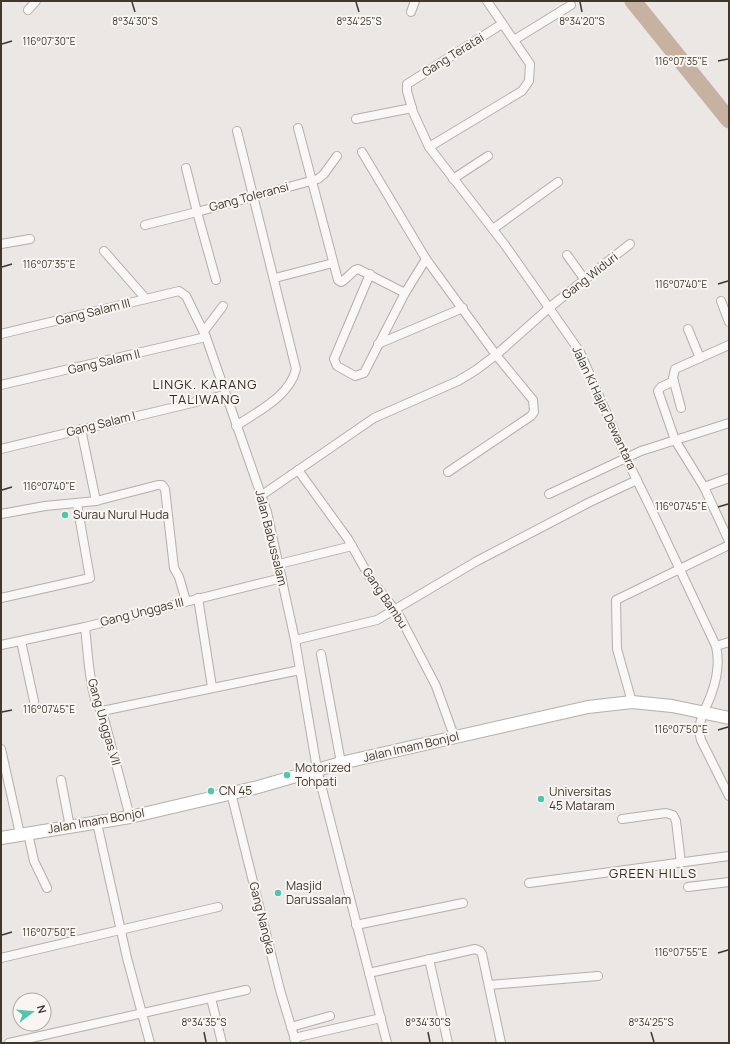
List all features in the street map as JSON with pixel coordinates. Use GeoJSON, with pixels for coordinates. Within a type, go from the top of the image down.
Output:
{"type":"FeatureCollection","features":[{"type":"Feature","properties":{"kind":"main road","name":"Jalan Imam Bonjol"},"geometry":{"type":"LineString","coordinates":[[1,838],[24,833],[130,817],[231,793],[341,763],[454,736],[588,707],[632,702],[672,706],[729,718]]}},
{"type":"Feature","properties":{"kind":"street"},"geometry":{"type":"LineString","coordinates":[[28,10],[36,1]]}},
{"type":"Feature","properties":{"kind":"street"},"geometry":{"type":"LineString","coordinates":[[411,12],[415,1]]}},
{"type":"Feature","properties":{"kind":"street"},"geometry":{"type":"LineString","coordinates":[[429,147],[525,88],[530,77],[530,64],[487,1]]}},
{"type":"Feature","properties":{"kind":"street"},"geometry":{"type":"LineString","coordinates":[[514,40],[572,5]]}},
{"type":"Feature","properties":{"kind":"street","name":"Gang Teratai"},"geometry":{"type":"LineString","coordinates":[[406,86],[502,24]]}},
{"type":"Feature","properties":{"kind":"street","name":"Jalan Ki Hajar Dewantara"},"geometry":{"type":"LineString","coordinates":[[406,86],[412,108],[429,147],[493,229],[550,307],[580,352],[626,458],[716,646],[718,658],[717,674],[710,697],[703,712],[699,730],[701,740],[729,796]]}},
{"type":"Feature","properties":{"kind":"street"},"geometry":{"type":"LineString","coordinates":[[356,119],[412,108]]}},
{"type":"Feature","properties":{"kind":"street"},"geometry":{"type":"LineString","coordinates":[[298,128],[313,180],[337,278],[341,282],[355,270],[358,270],[370,274],[405,293]]}},
{"type":"Feature","properties":{"kind":"street"},"geometry":{"type":"LineString","coordinates":[[236,426],[287,389],[294,378],[296,362],[237,131]]}},
{"type":"Feature","properties":{"kind":"street"},"geometry":{"type":"LineString","coordinates":[[362,152],[426,259],[496,355],[533,400],[534,412],[448,472]]}},
{"type":"Feature","properties":{"kind":"street","name":"Gang Toleransi"},"geometry":{"type":"LineString","coordinates":[[216,280],[197,212],[313,180],[324,174],[337,156]]}},
{"type":"Feature","properties":{"kind":"street"},"geometry":{"type":"LineString","coordinates":[[453,179],[488,156]]}},
{"type":"Feature","properties":{"kind":"street"},"geometry":{"type":"LineString","coordinates":[[145,226],[197,212],[186,168]]}},
{"type":"Feature","properties":{"kind":"street"},"geometry":{"type":"LineString","coordinates":[[493,229],[558,182]]}},
{"type":"Feature","properties":{"kind":"street"},"geometry":{"type":"LineString","coordinates":[[1,244],[30,239]]}},
{"type":"Feature","properties":{"kind":"street","name":"Gang Widuri"},"geometry":{"type":"LineString","coordinates":[[262,495],[374,418],[458,381],[496,355],[550,307],[630,244]]}},
{"type":"Feature","properties":{"kind":"street"},"geometry":{"type":"LineString","coordinates":[[104,251],[146,299]]}},
{"type":"Feature","properties":{"kind":"street"},"geometry":{"type":"LineString","coordinates":[[567,255],[585,280]]}},
{"type":"Feature","properties":{"kind":"street"},"geometry":{"type":"LineString","coordinates":[[370,274],[334,359],[337,366],[354,376],[362,375],[405,293],[426,259]]}},
{"type":"Feature","properties":{"kind":"street"},"geometry":{"type":"LineString","coordinates":[[275,278],[333,263]]}},
{"type":"Feature","properties":{"kind":"street","name":"Gang Salam III"},"geometry":{"type":"LineString","coordinates":[[1,334],[175,291],[184,293]]}},
{"type":"Feature","properties":{"kind":"street","name":"Jalan Babussalam"},"geometry":{"type":"LineString","coordinates":[[184,293],[195,311],[205,334],[236,426],[262,495],[279,564],[295,640],[317,770],[387,1043]]}},
{"type":"Feature","properties":{"kind":"street"},"geometry":{"type":"LineString","coordinates":[[721,301],[729,322]]}},
{"type":"Feature","properties":{"kind":"street"},"geometry":{"type":"LineString","coordinates":[[205,334],[223,306]]}},
{"type":"Feature","properties":{"kind":"street"},"geometry":{"type":"LineString","coordinates":[[378,344],[463,308]]}},
{"type":"Feature","properties":{"kind":"street"},"geometry":{"type":"LineString","coordinates":[[688,329],[700,358]]}},
{"type":"Feature","properties":{"kind":"street","name":"Gang Salam II"},"geometry":{"type":"LineString","coordinates":[[1,385],[205,334]]}},
{"type":"Feature","properties":{"kind":"street"},"geometry":{"type":"LineString","coordinates":[[681,408],[674,381],[675,369],[729,345]]}},
{"type":"Feature","properties":{"kind":"street"},"geometry":{"type":"LineString","coordinates":[[674,381],[661,387],[658,391],[675,440],[704,487],[729,541]]}},
{"type":"Feature","properties":{"kind":"street","name":"Gang Salam I"},"geometry":{"type":"LineString","coordinates":[[1,449],[81,428],[225,394]]}},
{"type":"Feature","properties":{"kind":"street"},"geometry":{"type":"LineString","coordinates":[[549,494],[626,458],[675,440],[729,423]]}},
{"type":"Feature","properties":{"kind":"street"},"geometry":{"type":"LineString","coordinates":[[81,428],[96,501]]}},
{"type":"Feature","properties":{"kind":"street","name":"Gang Bambu"},"geometry":{"type":"LineString","coordinates":[[298,470],[352,546],[370,578],[395,609],[436,686],[454,736]]}},
{"type":"Feature","properties":{"kind":"street"},"geometry":{"type":"LineString","coordinates":[[704,487],[729,478]]}},
{"type":"Feature","properties":{"kind":"street"},"geometry":{"type":"LineString","coordinates":[[295,640],[368,623],[478,561],[590,502],[637,480]]}},
{"type":"Feature","properties":{"kind":"street"},"geometry":{"type":"LineString","coordinates":[[1,514],[45,506],[96,501],[162,485],[165,489],[174,568],[179,577],[186,601]]}},
{"type":"Feature","properties":{"kind":"street"},"geometry":{"type":"LineString","coordinates":[[1,598],[90,578],[77,504]]}},
{"type":"Feature","properties":{"kind":"street"},"geometry":{"type":"LineString","coordinates":[[632,702],[618,649],[616,600],[729,545]]}},
{"type":"Feature","properties":{"kind":"street"},"geometry":{"type":"LineString","coordinates":[[279,564],[352,546]]}},
{"type":"Feature","properties":{"kind":"street","name":"Gang Unggas III"},"geometry":{"type":"LineString","coordinates":[[1,645],[85,627],[282,578]]}},
{"type":"Feature","properties":{"kind":"street"},"geometry":{"type":"LineString","coordinates":[[198,598],[212,687]]}},
{"type":"Feature","properties":{"kind":"street","name":"Gang Unggas VII"},"geometry":{"type":"LineString","coordinates":[[85,627],[92,685],[98,708],[102,711],[130,817]]}},
{"type":"Feature","properties":{"kind":"street"},"geometry":{"type":"LineString","coordinates":[[21,641],[34,701]]}},
{"type":"Feature","properties":{"kind":"street"},"geometry":{"type":"LineString","coordinates":[[716,646],[729,642]]}},
{"type":"Feature","properties":{"kind":"street"},"geometry":{"type":"LineString","coordinates":[[321,654],[341,763]]}},
{"type":"Feature","properties":{"kind":"street"},"geometry":{"type":"LineString","coordinates":[[102,711],[300,670]]}},
{"type":"Feature","properties":{"kind":"street"},"geometry":{"type":"LineString","coordinates":[[1,749],[24,833],[34,861],[47,888]]}},
{"type":"Feature","properties":{"kind":"street"},"geometry":{"type":"LineString","coordinates":[[61,780],[70,827]]}},
{"type":"Feature","properties":{"kind":"street","name":"Gang Nangka"},"geometry":{"type":"LineString","coordinates":[[231,793],[280,990],[295,1040]]}},
{"type":"Feature","properties":{"kind":"street"},"geometry":{"type":"LineString","coordinates":[[622,819],[666,813],[673,815],[676,821],[681,862]]}},
{"type":"Feature","properties":{"kind":"street"},"geometry":{"type":"LineString","coordinates":[[97,823],[141,1014],[150,1043]]}},
{"type":"Feature","properties":{"kind":"street"},"geometry":{"type":"LineString","coordinates":[[529,884],[729,856]]}},
{"type":"Feature","properties":{"kind":"street"},"geometry":{"type":"LineString","coordinates":[[688,887],[729,882]]}},
{"type":"Feature","properties":{"kind":"street"},"geometry":{"type":"LineString","coordinates":[[356,925],[463,903]]}},
{"type":"Feature","properties":{"kind":"street"},"geometry":{"type":"LineString","coordinates":[[1,958],[218,907]]}},
{"type":"Feature","properties":{"kind":"street"},"geometry":{"type":"LineString","coordinates":[[369,973],[429,959],[478,950],[482,954],[490,985],[501,1043]]}},
{"type":"Feature","properties":{"kind":"street"},"geometry":{"type":"LineString","coordinates":[[429,959],[448,1043]]}},
{"type":"Feature","properties":{"kind":"street"},"geometry":{"type":"LineString","coordinates":[[490,985],[598,976]]}},
{"type":"Feature","properties":{"kind":"street"},"geometry":{"type":"LineString","coordinates":[[9,1043],[246,990]]}},
{"type":"Feature","properties":{"kind":"street"},"geometry":{"type":"LineString","coordinates":[[211,998],[222,1043]]}},
{"type":"Feature","properties":{"kind":"street"},"geometry":{"type":"LineString","coordinates":[[291,1027],[330,1016]]}},
{"type":"Feature","properties":{"kind":"street"},"geometry":{"type":"LineString","coordinates":[[295,1040],[381,1018]]}},
{"type":"Feature","properties":{"kind":"waterway"},"geometry":{"type":"LineString","coordinates":[[633,1],[729,120]]}},
{"type":"Feature","properties":{"kind":"place","name":"Surau Nurul Huda"},"geometry":{"type":"Point","coordinates":[65,515]}},
{"type":"Feature","properties":{"kind":"place","name":"Motorized Tohpati"},"geometry":{"type":"Point","coordinates":[287,775]}},
{"type":"Feature","properties":{"kind":"place","name":"CN 45"},"geometry":{"type":"Point","coordinates":[211,791]}},
{"type":"Feature","properties":{"kind":"place","name":"Universitas 45 Mataram"},"geometry":{"type":"Point","coordinates":[541,799]}},
{"type":"Feature","properties":{"kind":"place","name":"Masjid Darussalam"},"geometry":{"type":"Point","coordinates":[278,893]}},
{"type":"Feature","properties":{"kind":"district","name":"LINGK. KARANG TALIWANG"},"geometry":{"type":"Point","coordinates":[205,392]}},
{"type":"Feature","properties":{"kind":"district","name":"GREEN HILLS"},"geometry":{"type":"Point","coordinates":[653,873]}}]}
